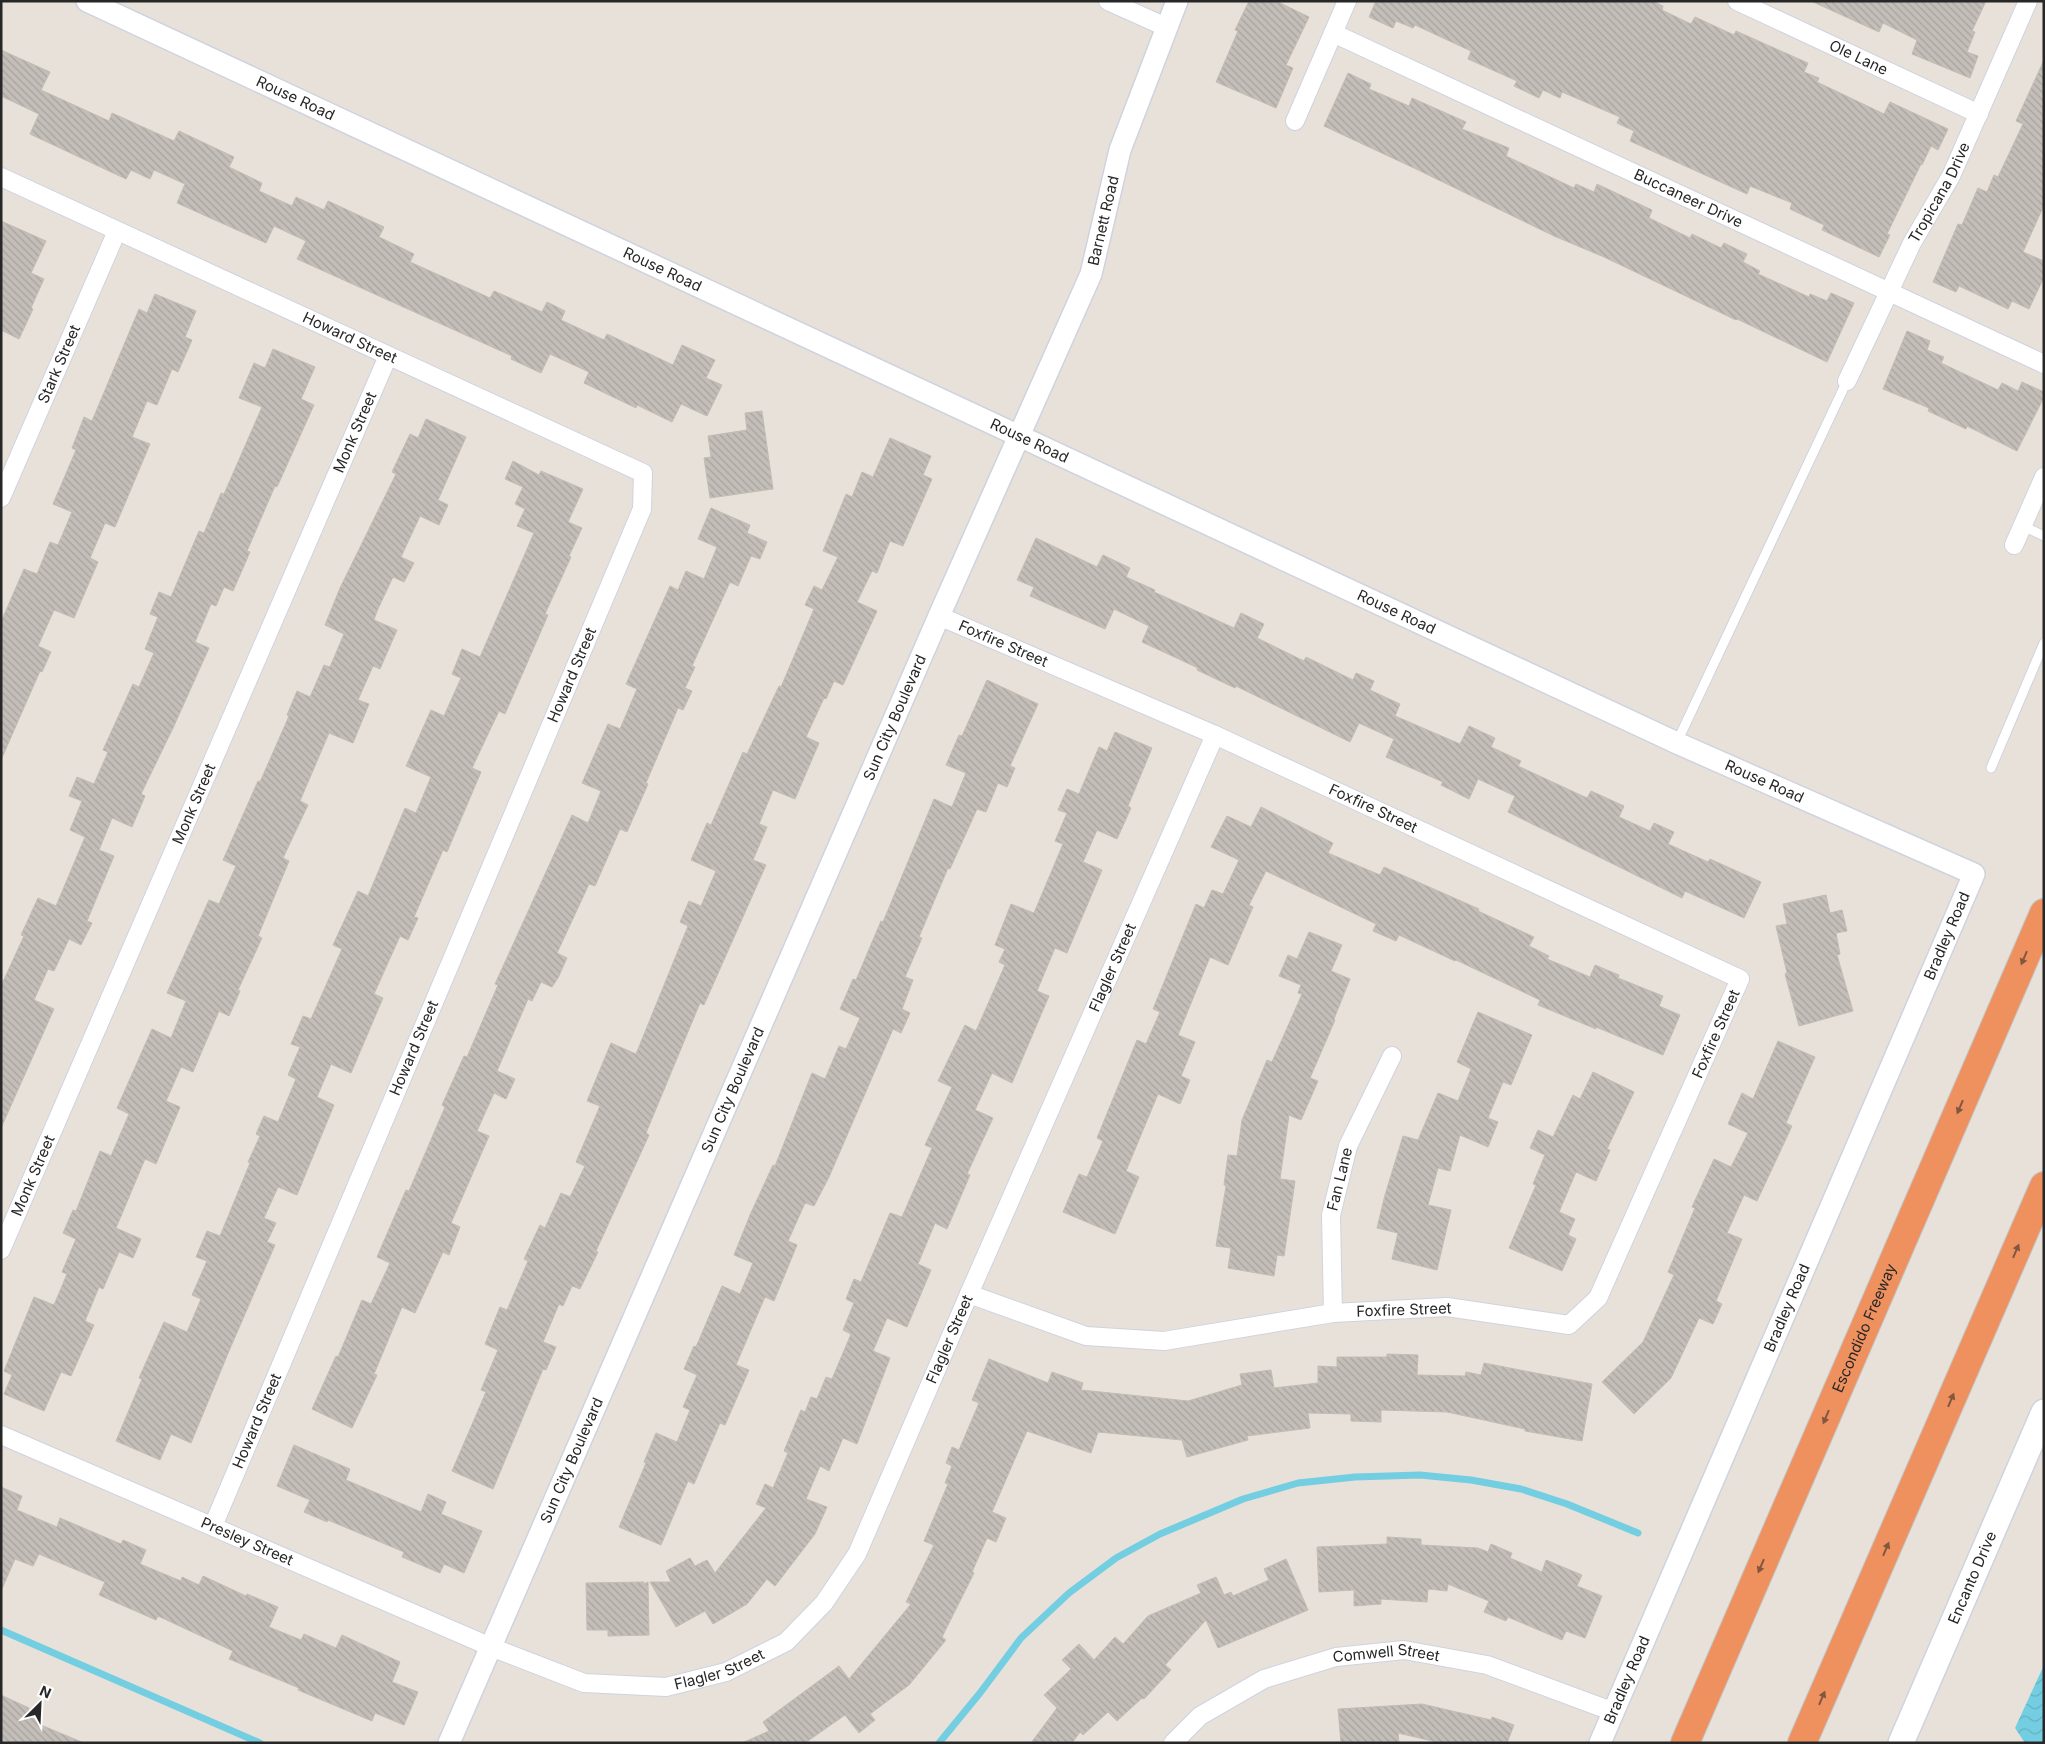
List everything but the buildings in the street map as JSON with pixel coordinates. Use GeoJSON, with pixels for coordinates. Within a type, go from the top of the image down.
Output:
{"type":"FeatureCollection","features":[{"type":"Feature","properties":{"kind":"highway","name":"Escondido Freeway"},"geometry":{"type":"LineString","coordinates":[[1685,1743],[2044,914]]}},
{"type":"Feature","properties":{"kind":"highway"},"geometry":{"type":"LineString","coordinates":[[1802,1743],[2044,1186]]}},
{"type":"Feature","properties":{"kind":"main road","name":"Encanto Drive"},"geometry":{"type":"LineString","coordinates":[[1901,1743],[2044,1412]]}},
{"type":"Feature","properties":{"kind":"street","name":"Rouse Road"},"geometry":{"type":"LineString","coordinates":[[87,1],[1677,743],[1974,874]]}},
{"type":"Feature","properties":{"kind":"street"},"geometry":{"type":"LineString","coordinates":[[1108,1],[1166,27]]}},
{"type":"Feature","properties":{"kind":"street","name":"Barnett Road"},"geometry":{"type":"LineString","coordinates":[[1019,436],[1091,274],[1120,150],[1177,1]]}},
{"type":"Feature","properties":{"kind":"street"},"geometry":{"type":"LineString","coordinates":[[1295,121],[1347,1]]}},
{"type":"Feature","properties":{"kind":"street","name":"Ole Lane"},"geometry":{"type":"LineString","coordinates":[[1737,1],[1980,114]]}},
{"type":"Feature","properties":{"kind":"street","name":"Tropicana Drive"},"geometry":{"type":"LineString","coordinates":[[1847,381],[1912,243],[1951,176],[1980,114],[2028,1]]}},
{"type":"Feature","properties":{"kind":"street","name":"Buccaneer Drive"},"geometry":{"type":"LineString","coordinates":[[1333,33],[2044,364]]}},
{"type":"Feature","properties":{"kind":"street","name":"Howard Street"},"geometry":{"type":"LineString","coordinates":[[1,177],[643,473],[642,509],[213,1526]]}},
{"type":"Feature","properties":{"kind":"street","name":"Stark Street"},"geometry":{"type":"LineString","coordinates":[[1,498],[117,231]]}},
{"type":"Feature","properties":{"kind":"street","name":"Monk Street"},"geometry":{"type":"LineString","coordinates":[[1,1250],[388,356]]}},
{"type":"Feature","properties":{"kind":"street","name":"Sun City Boulevard"},"geometry":{"type":"LineString","coordinates":[[449,1743],[1019,436]]}},
{"type":"Feature","properties":{"kind":"street"},"geometry":{"type":"LineString","coordinates":[[2014,546],[2044,477]]}},
{"type":"Feature","properties":{"kind":"street","name":"Foxfire Street"},"geometry":{"type":"LineString","coordinates":[[939,616],[1216,735],[1740,979],[1598,1298],[1569,1325],[1448,1307],[1333,1313],[1164,1341],[1086,1336],[969,1294]]}},
{"type":"Feature","properties":{"kind":"street","name":"Flagler Street"},"geometry":{"type":"LineString","coordinates":[[491,1647],[584,1683],[666,1687],[726,1672],[786,1642],[824,1603],[857,1554],[969,1294],[1216,735]]}},
{"type":"Feature","properties":{"kind":"street","name":"Bradley Road"},"geometry":{"type":"LineString","coordinates":[[1600,1743],[1974,874]]}},
{"type":"Feature","properties":{"kind":"street","name":"Fan Lane"},"geometry":{"type":"LineString","coordinates":[[1333,1313],[1331,1215],[1348,1146],[1392,1056]]}},
{"type":"Feature","properties":{"kind":"street","name":"Presley Street"},"geometry":{"type":"LineString","coordinates":[[1,1435],[491,1647]]}},
{"type":"Feature","properties":{"kind":"street","name":"Comwell Street"},"geometry":{"type":"LineString","coordinates":[[1173,1743],[1200,1716],[1264,1679],[1336,1657],[1404,1650],[1487,1665],[1614,1712]]}},
{"type":"Feature","properties":{"kind":"lane"},"geometry":{"type":"LineString","coordinates":[[1677,743],[1847,381]]}},
{"type":"Feature","properties":{"kind":"lane"},"geometry":{"type":"LineString","coordinates":[[2023,526],[2044,536]]}},
{"type":"Feature","properties":{"kind":"lane"},"geometry":{"type":"LineString","coordinates":[[1991,768],[2044,643]]}},
{"type":"Feature","properties":{"kind":"water"},"geometry":{"type":"Polygon","coordinates":[[[2044,1665],[2044,1743],[2025,1743],[2015,1728],[2044,1665]]]}},
{"type":"Feature","properties":{"kind":"waterway"},"geometry":{"type":"LineString","coordinates":[[939,1743],[980,1693],[1021,1638],[1069,1593],[1116,1558],[1160,1534],[1243,1499],[1298,1483],[1355,1477],[1420,1475],[1471,1480],[1521,1489],[1567,1504],[1638,1533]]}},
{"type":"Feature","properties":{"kind":"waterway"},"geometry":{"type":"LineString","coordinates":[[1,1630],[260,1743]]}}]}
